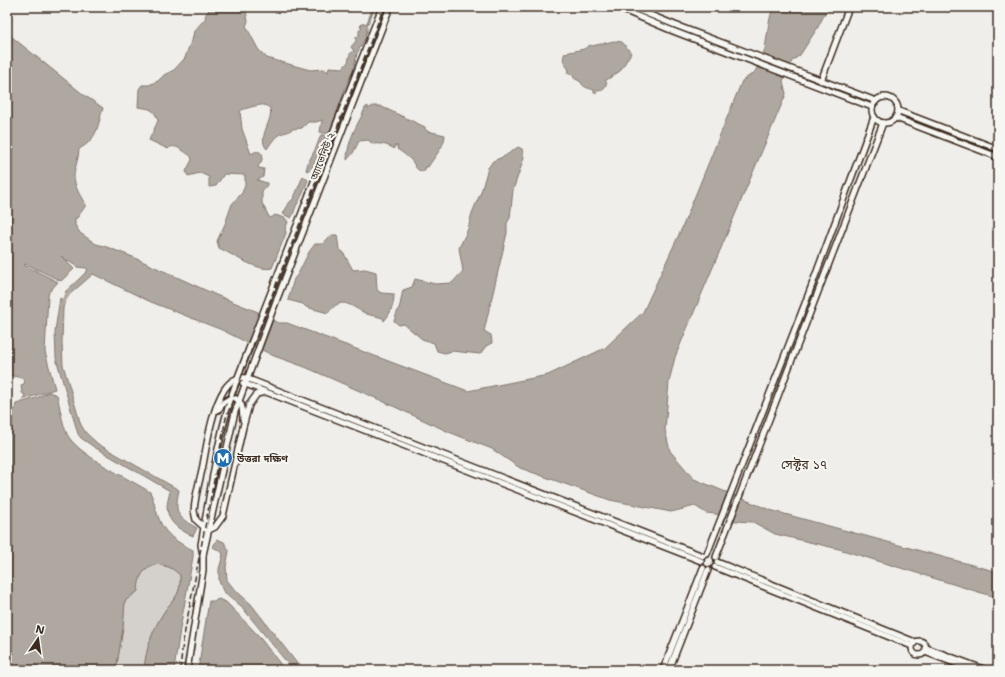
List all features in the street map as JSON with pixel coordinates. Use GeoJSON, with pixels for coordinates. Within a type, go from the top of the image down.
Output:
{"type":"FeatureCollection","features":[{"type":"Feature","properties":{"kind":"street","name":"অ্যাভেনিউ ২"},"geometry":{"type":"LineString","coordinates":[[203,555],[201,545],[204,527],[223,428],[232,397],[382,7]]}},
{"type":"Feature","properties":{"kind":"street","name":"অ্যাভেনিউ ২"},"geometry":{"type":"LineString","coordinates":[[203,555],[231,426],[239,400],[390,7]]}},
{"type":"Feature","properties":{"kind":"street"},"geometry":{"type":"LineString","coordinates":[[616,7],[745,59],[872,107]]}},
{"type":"Feature","properties":{"kind":"street"},"geometry":{"type":"LineString","coordinates":[[631,7],[697,34],[876,101]]}},
{"type":"Feature","properties":{"kind":"street"},"geometry":{"type":"LineString","coordinates":[[821,81],[850,7]]}},
{"type":"Feature","properties":{"kind":"street"},"geometry":{"type":"LineString","coordinates":[[695,39],[697,34]]}},
{"type":"Feature","properties":{"kind":"street"},"geometry":{"type":"LineString","coordinates":[[883,97],[891,98],[897,104],[899,111],[896,118],[890,123],[883,123],[877,121],[874,117],[872,107],[876,101],[883,97]]}},
{"type":"Feature","properties":{"kind":"street"},"geometry":{"type":"LineString","coordinates":[[899,111],[998,149]]}},
{"type":"Feature","properties":{"kind":"street"},"geometry":{"type":"LineString","coordinates":[[669,670],[706,569],[704,557],[718,529],[809,294],[874,117]]}},
{"type":"Feature","properties":{"kind":"street"},"geometry":{"type":"LineString","coordinates":[[896,118],[998,157]]}},
{"type":"Feature","properties":{"kind":"street"},"geometry":{"type":"LineString","coordinates":[[663,670],[706,569],[716,562],[725,532],[742,487],[883,123]]}},
{"type":"Feature","properties":{"kind":"street"},"geometry":{"type":"LineString","coordinates":[[204,527],[196,520],[194,506],[214,416],[224,389],[230,382],[238,379],[246,380],[704,557]]}},
{"type":"Feature","properties":{"kind":"street"},"geometry":{"type":"LineString","coordinates":[[246,380],[266,392],[704,557],[712,554],[716,562],[914,644]]}},
{"type":"Feature","properties":{"kind":"street"},"geometry":{"type":"LineString","coordinates":[[209,530],[215,528],[223,516],[243,427],[252,400],[258,393],[266,392]]}},
{"type":"Feature","properties":{"kind":"street"},"geometry":{"type":"LineString","coordinates":[[214,416],[223,403],[232,397],[239,400],[243,413],[243,427]]}},
{"type":"Feature","properties":{"kind":"street"},"geometry":{"type":"LineString","coordinates":[[187,670],[202,574],[203,555]]}},
{"type":"Feature","properties":{"kind":"street"},"geometry":{"type":"LineString","coordinates":[[914,644],[919,640],[923,641],[926,650],[973,670]]}},
{"type":"Feature","properties":{"kind":"street"},"geometry":{"type":"LineString","coordinates":[[914,644],[914,652],[922,654],[926,650]]}},
{"type":"Feature","properties":{"kind":"street"},"geometry":{"type":"LineString","coordinates":[[926,650],[986,670]]}},
{"type":"Feature","properties":{"kind":"shaded area"},"geometry":{"type":"Polygon","coordinates":[[[211,7],[245,7],[248,21],[246,26],[258,49],[267,58],[310,70],[324,69],[328,72],[329,67],[343,68],[348,62],[350,54],[354,51],[351,47],[356,41],[356,37],[359,36],[359,31],[362,27],[360,26],[367,23],[373,7],[375,7],[367,26],[366,37],[357,53],[354,68],[329,134],[320,132],[322,120],[308,122],[302,128],[292,129],[288,132],[280,134],[274,139],[267,149],[263,139],[270,118],[270,108],[262,105],[240,111],[242,129],[251,154],[254,152],[260,152],[263,155],[261,163],[258,166],[259,168],[264,169],[263,177],[257,180],[267,183],[262,191],[262,203],[269,217],[271,218],[275,215],[285,218],[288,222],[285,229],[286,233],[272,268],[266,269],[245,262],[219,248],[217,241],[232,204],[242,193],[245,185],[245,175],[224,174],[216,186],[209,187],[209,177],[200,173],[188,176],[186,171],[192,160],[191,156],[176,147],[170,147],[168,149],[149,140],[158,121],[153,111],[138,107],[139,89],[142,85],[149,85],[158,81],[164,75],[174,70],[185,58],[192,41],[194,31],[205,19],[206,14],[211,7]]]}},
{"type":"Feature","properties":{"kind":"shaded area"},"geometry":{"type":"Polygon","coordinates":[[[773,7],[828,7],[818,27],[800,55],[792,61],[783,81],[786,94],[675,357],[669,382],[665,430],[670,451],[694,479],[770,510],[998,572],[998,598],[839,549],[775,534],[753,522],[736,521],[716,514],[706,513],[695,506],[671,512],[610,500],[520,468],[492,449],[449,432],[305,367],[274,356],[222,330],[151,302],[93,274],[69,295],[65,292],[88,270],[86,268],[77,267],[61,256],[74,269],[61,281],[26,264],[24,265],[58,282],[49,292],[48,296],[45,352],[55,389],[22,400],[25,395],[22,393],[21,385],[24,384],[25,380],[7,375],[7,33],[84,95],[103,108],[96,132],[90,141],[79,149],[74,175],[76,187],[86,205],[77,218],[75,218],[75,225],[80,233],[96,244],[133,257],[216,295],[258,312],[259,315],[279,323],[287,323],[468,391],[548,375],[605,348],[643,312],[682,228],[742,81],[755,72],[765,49],[773,7]]]}},
{"type":"Feature","properties":{"kind":"shaded area"},"geometry":{"type":"Polygon","coordinates":[[[614,41],[622,42],[631,53],[620,71],[605,81],[607,83],[603,90],[597,91],[596,93],[594,90],[583,86],[581,82],[574,78],[573,75],[567,73],[569,70],[563,60],[565,53],[584,49],[590,45],[592,46],[614,41]]]}},
{"type":"Feature","properties":{"kind":"shaded area"},"geometry":{"type":"Polygon","coordinates":[[[368,106],[368,109],[373,106],[380,106],[425,127],[427,131],[445,135],[445,139],[441,147],[428,167],[425,167],[425,171],[417,169],[411,160],[397,149],[398,146],[394,146],[394,149],[390,146],[373,144],[368,140],[359,141],[353,153],[347,160],[352,136],[365,108],[368,106]]]}},
{"type":"Feature","properties":{"kind":"shaded area"},"geometry":{"type":"Polygon","coordinates":[[[322,134],[325,135],[325,144],[323,149],[314,165],[307,171],[308,163],[322,134]]]}},
{"type":"Feature","properties":{"kind":"shaded area"},"geometry":{"type":"Polygon","coordinates":[[[518,147],[522,149],[524,158],[513,190],[510,218],[507,223],[507,233],[484,331],[491,335],[492,343],[486,346],[480,354],[452,351],[445,353],[437,351],[434,343],[422,339],[404,324],[399,325],[394,321],[400,305],[403,290],[412,287],[415,279],[435,284],[452,283],[463,271],[459,248],[468,229],[488,168],[493,161],[505,156],[518,147]]]}},
{"type":"Feature","properties":{"kind":"shaded area"},"geometry":{"type":"Polygon","coordinates":[[[303,176],[308,180],[291,218],[283,214],[289,203],[294,198],[303,176]]]}},
{"type":"Feature","properties":{"kind":"shaded area"},"geometry":{"type":"Polygon","coordinates":[[[332,235],[337,235],[339,249],[343,252],[353,270],[365,269],[376,272],[377,290],[381,293],[394,294],[392,309],[384,321],[383,318],[367,314],[347,304],[338,304],[328,313],[288,300],[294,279],[309,252],[315,244],[322,244],[332,235]]]}},
{"type":"Feature","properties":{"kind":"shaded area"},"geometry":{"type":"Polygon","coordinates":[[[60,298],[65,301],[63,308],[63,365],[81,425],[86,433],[98,444],[179,490],[177,509],[185,521],[197,528],[193,536],[179,529],[172,522],[167,507],[170,491],[94,447],[81,438],[78,434],[56,358],[55,331],[60,298]]]}},
{"type":"Feature","properties":{"kind":"shaded area"},"geometry":{"type":"Polygon","coordinates":[[[49,392],[57,395],[65,430],[73,442],[92,458],[150,492],[166,532],[175,540],[193,550],[174,670],[144,670],[146,656],[154,630],[165,611],[178,594],[180,583],[180,575],[173,569],[166,566],[152,565],[142,574],[139,581],[138,591],[125,601],[123,628],[116,670],[7,670],[7,410],[13,412],[16,404],[49,392]]]}},
{"type":"Feature","properties":{"kind":"shaded area"},"geometry":{"type":"Polygon","coordinates":[[[217,539],[224,542],[229,551],[226,567],[227,580],[234,589],[251,604],[302,670],[293,670],[241,606],[223,591],[219,581],[219,569],[223,555],[222,552],[213,547],[217,539]]]}},
{"type":"Feature","properties":{"kind":"shaded area"},"geometry":{"type":"Polygon","coordinates":[[[157,564],[172,568],[180,575],[178,594],[157,623],[146,656],[144,670],[116,670],[123,628],[125,601],[138,591],[140,577],[144,571],[157,564]]]}},
{"type":"Feature","properties":{"kind":"shaded area"},"geometry":{"type":"Polygon","coordinates":[[[218,599],[226,602],[257,634],[285,670],[198,670],[209,601],[215,601],[218,599]]]}},
{"type":"Feature","properties":{"kind":"waterway"},"geometry":{"type":"LineString","coordinates":[[61,305],[71,289]]}},
{"type":"Feature","properties":{"kind":"railway"},"geometry":{"type":"LineString","coordinates":[[180,670],[183,641],[226,418],[384,7]]}},
{"type":"Feature","properties":{"kind":"place","name":"উত্তরা দক্ষিণ"},"geometry":{"type":"Point","coordinates":[223,458]}},
{"type":"Feature","properties":{"kind":"district","name":"সেক্টর ১৭"},"geometry":{"type":"Point","coordinates":[804,465]}}]}
